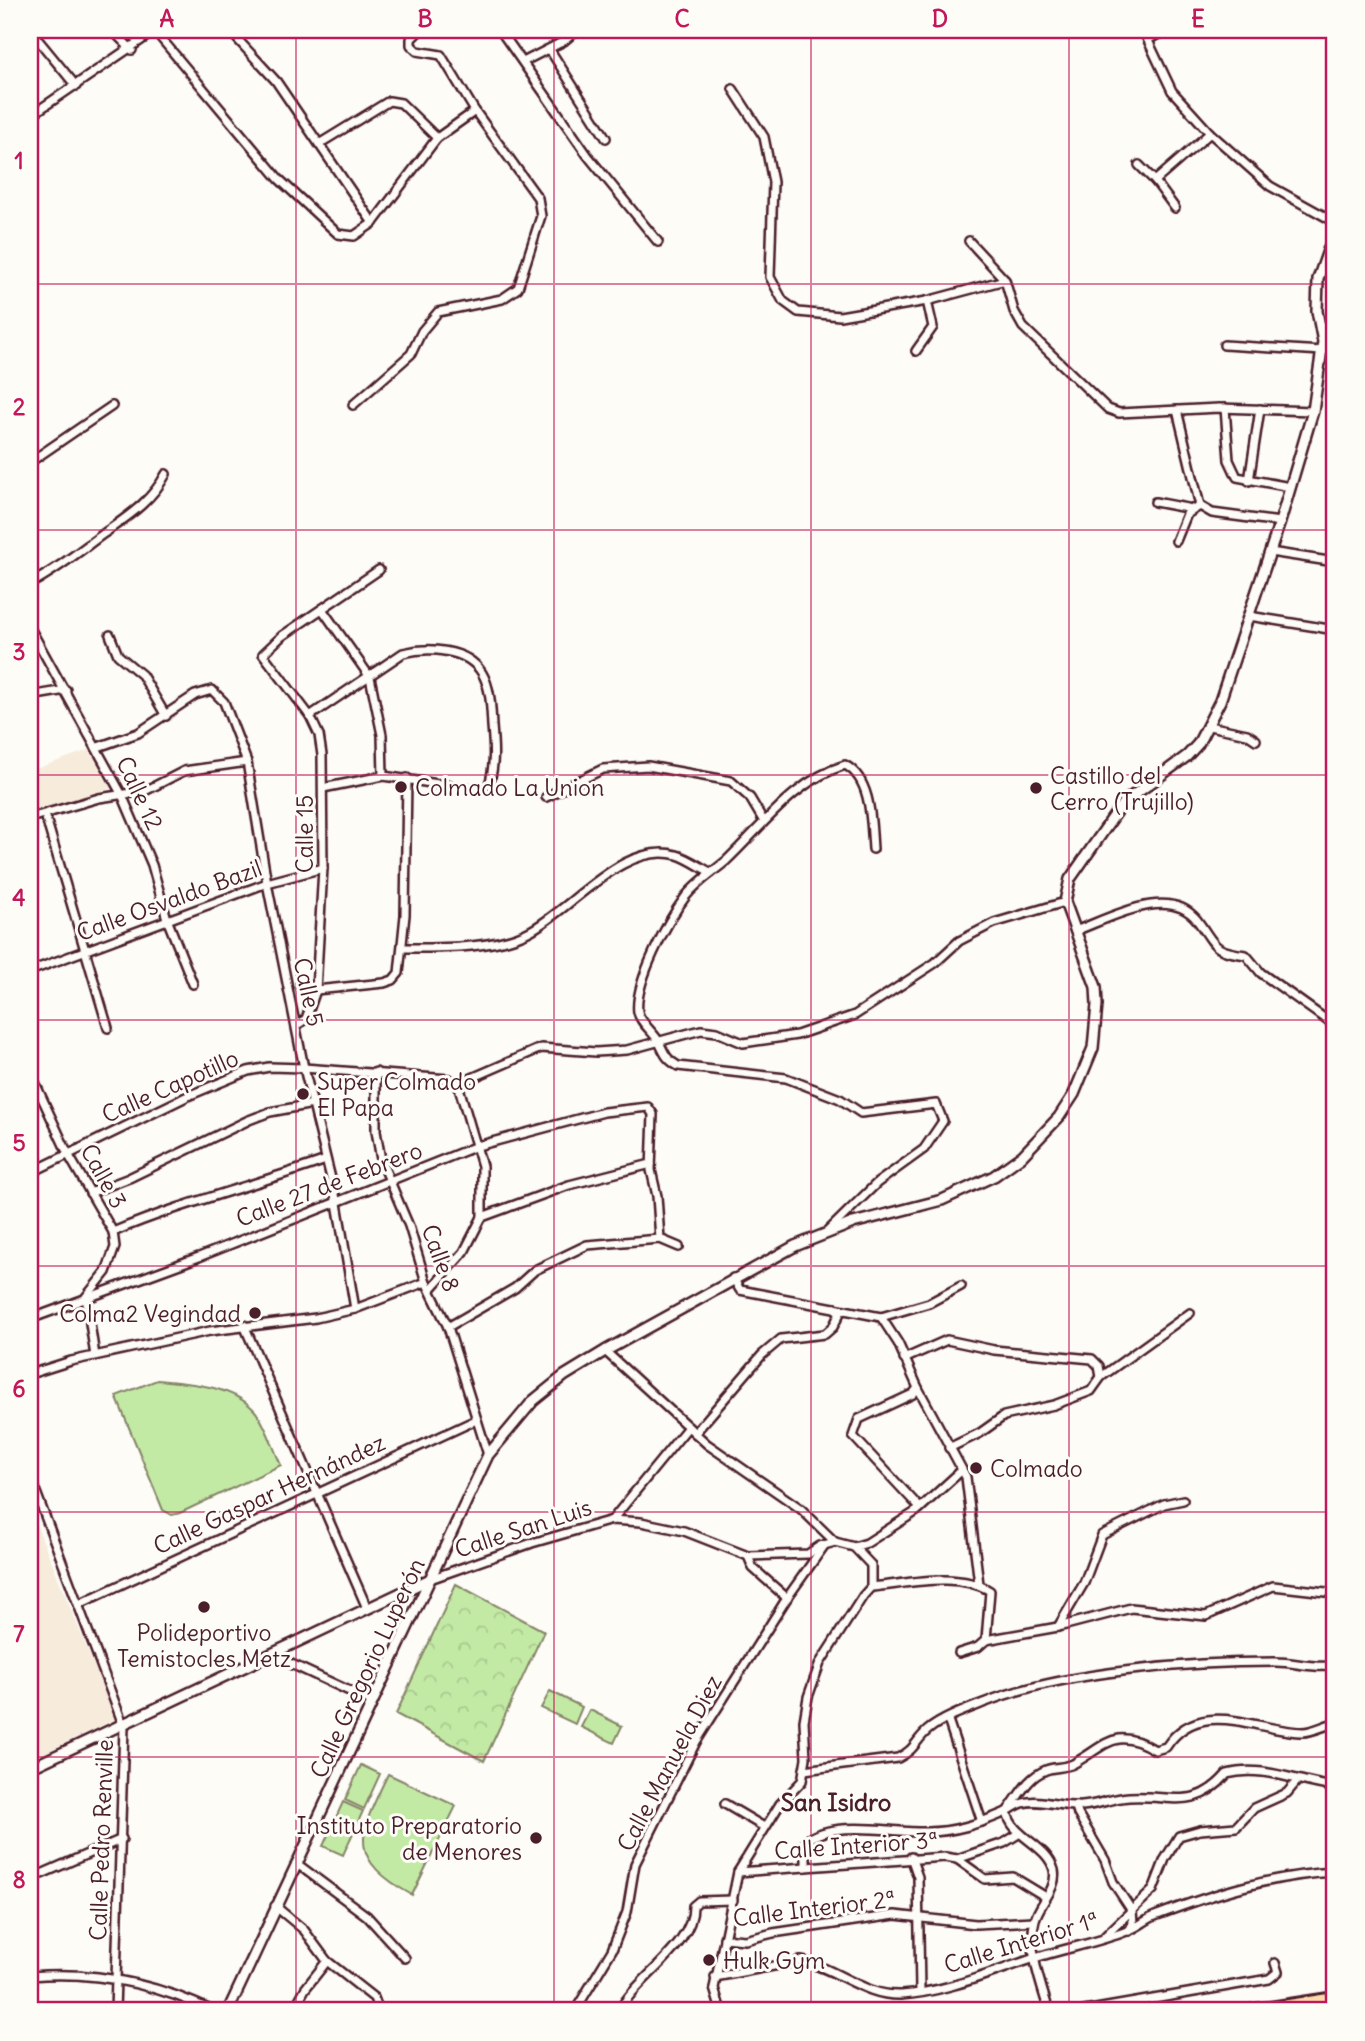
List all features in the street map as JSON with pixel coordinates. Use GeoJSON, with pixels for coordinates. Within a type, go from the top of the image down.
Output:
{"type":"FeatureCollection","features":[{"type":"Feature","properties":{"kind":"main road"},"geometry":{"type":"LineString","coordinates":[[1249,2011],[1335,1998]]}},
{"type":"Feature","properties":{"kind":"street"},"geometry":{"type":"LineString","coordinates":[[30,30],[76,86]]}},
{"type":"Feature","properties":{"kind":"street"},"geometry":{"type":"LineString","coordinates":[[112,30],[132,50]]}},
{"type":"Feature","properties":{"kind":"street"},"geometry":{"type":"LineString","coordinates":[[30,116],[132,50],[156,30],[279,178],[338,234],[354,236],[373,223],[437,138],[475,111]]}},
{"type":"Feature","properties":{"kind":"street"},"geometry":{"type":"LineString","coordinates":[[229,30],[276,81],[373,223]]}},
{"type":"Feature","properties":{"kind":"street"},"geometry":{"type":"LineString","coordinates":[[354,405],[411,354],[422,331],[438,312],[502,299],[518,288],[541,216],[541,205],[475,111],[441,55],[417,51],[411,45],[411,39],[420,30]]}},
{"type":"Feature","properties":{"kind":"street"},"geometry":{"type":"LineString","coordinates":[[500,30],[588,156],[659,242]]}},
{"type":"Feature","properties":{"kind":"street"},"geometry":{"type":"LineString","coordinates":[[523,62],[550,50],[577,30]]}},
{"type":"Feature","properties":{"kind":"street"},"geometry":{"type":"LineString","coordinates":[[1143,30],[1172,91],[1210,133],[1270,186],[1335,222]]}},
{"type":"Feature","properties":{"kind":"street"},"geometry":{"type":"LineString","coordinates":[[1147,39],[1170,30]]}},
{"type":"Feature","properties":{"kind":"street"},"geometry":{"type":"LineString","coordinates":[[550,50],[606,138]]}},
{"type":"Feature","properties":{"kind":"street"},"geometry":{"type":"LineString","coordinates":[[733,89],[764,137],[774,182],[770,277],[783,301],[797,312],[840,316],[927,302],[1005,280]]}},
{"type":"Feature","properties":{"kind":"street"},"geometry":{"type":"LineString","coordinates":[[319,144],[389,101],[401,103],[437,138]]}},
{"type":"Feature","properties":{"kind":"street"},"geometry":{"type":"LineString","coordinates":[[1155,181],[1210,133]]}},
{"type":"Feature","properties":{"kind":"street"},"geometry":{"type":"LineString","coordinates":[[1139,165],[1175,208]]}},
{"type":"Feature","properties":{"kind":"street"},"geometry":{"type":"LineString","coordinates":[[30,1374],[95,1356],[244,1325],[316,1318],[429,1286],[464,1252],[482,1217],[482,1166],[458,1084],[541,1048],[627,1050],[701,1030],[717,1032],[743,1043],[797,1035],[855,1015],[935,962],[959,941],[994,923],[1065,902],[1070,879],[1109,820],[1140,789],[1187,756],[1209,726],[1249,616],[1313,411],[1322,347],[1317,311],[1318,279],[1335,231]]}},
{"type":"Feature","properties":{"kind":"street"},"geometry":{"type":"LineString","coordinates":[[969,242],[1005,280],[1014,311],[1023,327],[1108,409],[1131,414],[1225,408],[1313,411]]}},
{"type":"Feature","properties":{"kind":"street"},"geometry":{"type":"LineString","coordinates":[[916,351],[933,327],[927,302]]}},
{"type":"Feature","properties":{"kind":"street"},"geometry":{"type":"LineString","coordinates":[[1224,345],[1335,346]]}},
{"type":"Feature","properties":{"kind":"street"},"geometry":{"type":"LineString","coordinates":[[30,462],[112,406]]}},
{"type":"Feature","properties":{"kind":"street"},"geometry":{"type":"LineString","coordinates":[[1225,408],[1229,460],[1237,477],[1290,487]]}},
{"type":"Feature","properties":{"kind":"street"},"geometry":{"type":"LineString","coordinates":[[1249,481],[1261,409]]}},
{"type":"Feature","properties":{"kind":"street"},"geometry":{"type":"LineString","coordinates":[[1177,410],[1196,508]]}},
{"type":"Feature","properties":{"kind":"street"},"geometry":{"type":"LineString","coordinates":[[30,584],[66,565],[135,513],[157,491],[166,474]]}},
{"type":"Feature","properties":{"kind":"street"},"geometry":{"type":"LineString","coordinates":[[1155,502],[1280,522]]}},
{"type":"Feature","properties":{"kind":"street"},"geometry":{"type":"LineString","coordinates":[[1176,541],[1184,520],[1196,508]]}},
{"type":"Feature","properties":{"kind":"street"},"geometry":{"type":"LineString","coordinates":[[1270,552],[1335,562]]}},
{"type":"Feature","properties":{"kind":"street"},"geometry":{"type":"LineString","coordinates":[[379,570],[322,609],[370,677],[382,735],[383,776]]}},
{"type":"Feature","properties":{"kind":"street","name":"Calle 15"},"geometry":{"type":"LineString","coordinates":[[297,1025],[306,1019],[316,990],[324,868],[319,735],[310,716],[263,654],[282,636],[322,609]]}},
{"type":"Feature","properties":{"kind":"street"},"geometry":{"type":"LineString","coordinates":[[1249,616],[1335,630]]}},
{"type":"Feature","properties":{"kind":"street","name":"Calle 12"},"geometry":{"type":"LineString","coordinates":[[30,628],[98,747],[123,797],[152,865],[167,919],[193,984]]}},
{"type":"Feature","properties":{"kind":"street"},"geometry":{"type":"LineString","coordinates":[[98,747],[138,733],[166,716],[142,675],[118,655],[110,635]]}},
{"type":"Feature","properties":{"kind":"street"},"geometry":{"type":"LineString","coordinates":[[310,716],[403,653],[421,648],[453,653],[468,660],[482,673],[491,700],[495,767],[489,785],[480,790],[383,776],[323,789]]}},
{"type":"Feature","properties":{"kind":"street"},"geometry":{"type":"LineString","coordinates":[[30,696],[66,690]]}},
{"type":"Feature","properties":{"kind":"street","name":"Calle 5"},"geometry":{"type":"LineString","coordinates":[[166,716],[195,695],[212,690],[224,702],[247,762],[267,883],[304,1068],[337,1203],[355,1309]]}},
{"type":"Feature","properties":{"kind":"street"},"geometry":{"type":"LineString","coordinates":[[1209,726],[1247,734],[1256,740]]}},
{"type":"Feature","properties":{"kind":"street"},"geometry":{"type":"LineString","coordinates":[[30,818],[99,798],[123,797],[145,790],[184,771],[247,762]]}},
{"type":"Feature","properties":{"kind":"street"},"geometry":{"type":"LineString","coordinates":[[828,1231],[877,1183],[924,1149],[943,1121],[936,1104],[861,1113],[829,1094],[786,1078],[678,1066],[667,1060],[659,1041],[638,1015],[638,988],[687,895],[725,861],[763,820],[806,785],[845,765],[853,769],[868,799],[873,849]]}},
{"type":"Feature","properties":{"kind":"street"},"geometry":{"type":"LineString","coordinates":[[546,797],[603,769],[648,766],[731,781],[750,798],[763,820]]}},
{"type":"Feature","properties":{"kind":"street"},"geometry":{"type":"LineString","coordinates":[[316,990],[393,980],[399,973],[403,948],[407,778]]}},
{"type":"Feature","properties":{"kind":"street"},"geometry":{"type":"LineString","coordinates":[[45,815],[108,1028]]}},
{"type":"Feature","properties":{"kind":"street"},"geometry":{"type":"LineString","coordinates":[[403,948],[439,948],[505,941],[530,932],[612,871],[656,852],[678,855],[710,872]]}},
{"type":"Feature","properties":{"kind":"street","name":"Calle Osvaldo Bazil"},"geometry":{"type":"LineString","coordinates":[[30,971],[267,883],[324,868]]}},
{"type":"Feature","properties":{"kind":"street","name":"Calle Gregorio Luperón"},"geometry":{"type":"LineString","coordinates":[[228,2011],[488,1455],[533,1401],[564,1376],[733,1278],[828,1231],[942,1200],[971,1188],[1021,1157],[1059,1117],[1074,1094],[1093,1048],[1096,987],[1065,902]]}},
{"type":"Feature","properties":{"kind":"street"},"geometry":{"type":"LineString","coordinates":[[1075,930],[1159,904],[1184,907],[1197,920],[1207,939],[1224,953],[1246,956],[1261,973],[1335,1026]]}},
{"type":"Feature","properties":{"kind":"street","name":"Calle Capotillo"},"geometry":{"type":"LineString","coordinates":[[30,1173],[188,1096],[248,1071],[270,1067],[376,1072],[449,1079],[458,1084]]}},
{"type":"Feature","properties":{"kind":"street","name":"Calle 3"},"geometry":{"type":"LineString","coordinates":[[30,1072],[32,1084],[68,1154],[113,1232],[115,1247],[106,1272],[86,1297]]}},
{"type":"Feature","properties":{"kind":"street","name":"Calle 8"},"geometry":{"type":"LineString","coordinates":[[376,1072],[376,1131],[381,1160],[392,1182],[429,1286],[448,1327],[488,1455]]}},
{"type":"Feature","properties":{"kind":"street"},"geometry":{"type":"LineString","coordinates":[[90,1193],[129,1178],[249,1120],[270,1112],[313,1104]]}},
{"type":"Feature","properties":{"kind":"street","name":"Calle 27 de Febrero"},"geometry":{"type":"LineString","coordinates":[[32,1318],[392,1182],[477,1146],[604,1112],[648,1107],[653,1123],[651,1164]]}},
{"type":"Feature","properties":{"kind":"street"},"geometry":{"type":"LineString","coordinates":[[113,1232],[186,1204],[241,1189],[326,1160]]}},
{"type":"Feature","properties":{"kind":"street"},"geometry":{"type":"LineString","coordinates":[[482,1217],[569,1185],[651,1164],[660,1239]]}},
{"type":"Feature","properties":{"kind":"street"},"geometry":{"type":"LineString","coordinates":[[448,1327],[516,1288],[535,1270],[561,1255],[587,1245],[660,1239],[679,1247]]}},
{"type":"Feature","properties":{"kind":"street"},"geometry":{"type":"LineString","coordinates":[[733,1278],[740,1290],[881,1317],[929,1303],[961,1286]]}},
{"type":"Feature","properties":{"kind":"street"},"geometry":{"type":"LineString","coordinates":[[86,1297],[95,1356]]}},
{"type":"Feature","properties":{"kind":"street"},"geometry":{"type":"LineString","coordinates":[[30,1302],[32,1318]]}},
{"type":"Feature","properties":{"kind":"street"},"geometry":{"type":"LineString","coordinates":[[695,1433],[762,1355],[781,1339],[825,1334],[833,1327],[840,1313],[834,1308]]}},
{"type":"Feature","properties":{"kind":"street"},"geometry":{"type":"LineString","coordinates":[[949,1448],[980,1433],[1004,1416],[1054,1405],[1091,1391],[1101,1377],[1190,1313]]}},
{"type":"Feature","properties":{"kind":"street"},"geometry":{"type":"LineString","coordinates":[[881,1317],[898,1343],[918,1388],[968,1482],[979,1584]]}},
{"type":"Feature","properties":{"kind":"street"},"geometry":{"type":"LineString","coordinates":[[244,1325],[368,1608]]}},
{"type":"Feature","properties":{"kind":"street"},"geometry":{"type":"LineString","coordinates":[[904,1359],[947,1340],[995,1350],[1092,1359],[1099,1366],[1101,1377]]}},
{"type":"Feature","properties":{"kind":"street"},"geometry":{"type":"LineString","coordinates":[[605,1351],[695,1433],[801,1509],[835,1542],[854,1547],[867,1544],[920,1508],[961,1471]]}},
{"type":"Feature","properties":{"kind":"street"},"geometry":{"type":"LineString","coordinates":[[918,1388],[913,1394],[859,1419],[853,1436],[920,1508]]}},
{"type":"Feature","properties":{"kind":"street","name":"Calle Gaspar Hernández"},"geometry":{"type":"LineString","coordinates":[[79,1604],[476,1420]]}},
{"type":"Feature","properties":{"kind":"street"},"geometry":{"type":"LineString","coordinates":[[612,1520],[688,1427]]}},
{"type":"Feature","properties":{"kind":"street","name":"Calle Pedro Renville"},"geometry":{"type":"LineString","coordinates":[[31,1481],[124,1727],[115,2011]]}},
{"type":"Feature","properties":{"kind":"street"},"geometry":{"type":"LineString","coordinates":[[1058,1627],[1084,1583],[1102,1535],[1164,1504],[1182,1500]]}},
{"type":"Feature","properties":{"kind":"street","name":"Calle San Luis"},"geometry":{"type":"LineString","coordinates":[[430,1579],[532,1543],[612,1520],[641,1522],[684,1531],[748,1556]]}},
{"type":"Feature","properties":{"kind":"street"},"geometry":{"type":"LineString","coordinates":[[787,1598],[758,1573],[748,1556],[808,1554],[835,1542]]}},
{"type":"Feature","properties":{"kind":"street","name":"Calle Manuela Diez"},"geometry":{"type":"LineString","coordinates":[[575,2011],[612,1950],[627,1912],[635,1864],[696,1742],[787,1598],[824,1545]]}},
{"type":"Feature","properties":{"kind":"street"},"geometry":{"type":"LineString","coordinates":[[721,2011],[713,1988],[738,1872],[764,1827],[802,1781],[804,1721],[820,1664],[872,1587],[871,1566],[854,1547]]}},
{"type":"Feature","properties":{"kind":"street"},"geometry":{"type":"LineString","coordinates":[[30,1768],[124,1727],[430,1579]]}},
{"type":"Feature","properties":{"kind":"street"},"geometry":{"type":"LineString","coordinates":[[872,1587],[942,1581],[979,1584],[990,1591],[986,1640]]}},
{"type":"Feature","properties":{"kind":"street"},"geometry":{"type":"LineString","coordinates":[[959,1653],[978,1647],[986,1640],[1058,1627],[1131,1608],[1206,1616],[1273,1586],[1335,1593]]}},
{"type":"Feature","properties":{"kind":"street"},"geometry":{"type":"LineString","coordinates":[[272,1654],[373,1702]]}},
{"type":"Feature","properties":{"kind":"street"},"geometry":{"type":"LineString","coordinates":[[804,1770],[898,1758],[911,1752],[930,1728],[985,1702],[1074,1678],[1234,1664],[1278,1662],[1316,1668],[1329,1666]]}},
{"type":"Feature","properties":{"kind":"street"},"geometry":{"type":"LineString","coordinates":[[1049,2011],[1034,1958],[1034,1921],[1055,1879],[1053,1867],[1045,1854],[1008,1819],[1007,1812],[1032,1777],[1048,1769],[1070,1766],[1118,1737],[1138,1740],[1155,1750],[1166,1747],[1172,1737],[1206,1721],[1241,1719],[1304,1732],[1335,1723]]}},
{"type":"Feature","properties":{"kind":"street"},"geometry":{"type":"LineString","coordinates":[[948,1720],[982,1822]]}},
{"type":"Feature","properties":{"kind":"street"},"geometry":{"type":"LineString","coordinates":[[806,1867],[806,1841],[813,1835],[893,1828],[925,1833],[967,1828],[1023,1803],[1076,1806],[1133,1796],[1178,1800],[1199,1797],[1215,1788],[1227,1774],[1239,1770],[1255,1769],[1297,1781],[1335,1787]]}},
{"type":"Feature","properties":{"kind":"street"},"geometry":{"type":"LineString","coordinates":[[1105,1937],[1153,1890],[1165,1859],[1179,1836],[1200,1830],[1236,1827],[1254,1808],[1287,1793],[1297,1781]]}},
{"type":"Feature","properties":{"kind":"street"},"geometry":{"type":"LineString","coordinates":[[725,1804],[764,1827]]}},
{"type":"Feature","properties":{"kind":"street"},"geometry":{"type":"LineString","coordinates":[[1076,1806],[1077,1814],[1105,1860],[1113,1882],[1132,1911],[1133,1923],[1128,1931]]}},
{"type":"Feature","properties":{"kind":"street"},"geometry":{"type":"LineString","coordinates":[[957,1859],[1004,1843],[1020,1833]]}},
{"type":"Feature","properties":{"kind":"street"},"geometry":{"type":"LineString","coordinates":[[30,1879],[122,1839]]}},
{"type":"Feature","properties":{"kind":"street"},"geometry":{"type":"LineString","coordinates":[[911,1857],[918,1877],[920,1991]]}},
{"type":"Feature","properties":{"kind":"street","name":"Calle Interior 3ª"},"geometry":{"type":"LineString","coordinates":[[738,1872],[911,1857],[957,1859],[980,1878],[1013,1877],[1046,1897]]}},
{"type":"Feature","properties":{"kind":"street"},"geometry":{"type":"LineString","coordinates":[[296,1863],[367,1916],[405,1958]]}},
{"type":"Feature","properties":{"kind":"street","name":"Calle Interior 1ª"},"geometry":{"type":"LineString","coordinates":[[715,1977],[801,1961],[814,1963],[868,1989],[900,1995],[990,1976],[1034,1958],[1128,1931],[1147,1919],[1202,1897],[1296,1875],[1335,1872]]}},
{"type":"Feature","properties":{"kind":"street"},"geometry":{"type":"LineString","coordinates":[[619,2011],[626,1998],[660,1965],[677,1943],[693,1917],[692,1906],[699,1901],[733,1900]]}},
{"type":"Feature","properties":{"kind":"street"},"geometry":{"type":"LineString","coordinates":[[275,1906],[304,1930],[327,1961],[374,1998],[379,2011]]}},
{"type":"Feature","properties":{"kind":"street","name":"Calle Interior 2ª"},"geometry":{"type":"LineString","coordinates":[[724,1938],[745,1940],[857,1919],[895,1915],[976,1924],[1034,1921]]}},
{"type":"Feature","properties":{"kind":"street"},"geometry":{"type":"LineString","coordinates":[[293,2011],[305,1989],[327,1961]]}},
{"type":"Feature","properties":{"kind":"street"},"geometry":{"type":"LineString","coordinates":[[1084,2011],[1269,1979],[1278,1972],[1275,1963]]}},
{"type":"Feature","properties":{"kind":"street"},"geometry":{"type":"LineString","coordinates":[[30,1976],[66,1973],[117,1979],[160,1989],[213,2011]]}},
{"type":"Feature","properties":{"kind":"shaded area"},"geometry":{"type":"Polygon","coordinates":[[[97,747],[112,788],[38,813],[30,790],[30,771],[97,747]]]}},
{"type":"Feature","properties":{"kind":"shaded area"},"geometry":{"type":"Polygon","coordinates":[[[30,1509],[116,1719],[30,1760],[30,1509]]]}},
{"type":"Feature","properties":{"kind":"green space"},"geometry":{"type":"Polygon","coordinates":[[[157,1380],[209,1387],[246,1402],[263,1423],[281,1465],[180,1513],[172,1515],[163,1510],[116,1396],[157,1380]]]}},
{"type":"Feature","properties":{"kind":"green space"},"geometry":{"type":"Polygon","coordinates":[[[456,1584],[544,1631],[484,1761],[396,1714],[456,1584]]]}},
{"type":"Feature","properties":{"kind":"green space"},"geometry":{"type":"Polygon","coordinates":[[[550,1691],[582,1707],[575,1724],[541,1708],[550,1691]]]}},
{"type":"Feature","properties":{"kind":"green space"},"geometry":{"type":"Polygon","coordinates":[[[590,1710],[622,1726],[614,1743],[581,1727],[590,1710]]]}},
{"type":"Feature","properties":{"kind":"green space"},"geometry":{"type":"Polygon","coordinates":[[[361,1765],[380,1774],[364,1809],[345,1800],[361,1765]]]}},
{"type":"Feature","properties":{"kind":"green space"},"geometry":{"type":"Polygon","coordinates":[[[388,1774],[456,1806],[412,1895],[376,1868],[367,1856],[364,1842],[370,1812],[388,1774]]]}},
{"type":"Feature","properties":{"kind":"green space"},"geometry":{"type":"Polygon","coordinates":[[[343,1802],[363,1811],[343,1855],[323,1846],[343,1802]]]}},
{"type":"Feature","properties":{"kind":"place","name":"Colmado La Union"},"geometry":{"type":"Point","coordinates":[401,787]}},
{"type":"Feature","properties":{"kind":"place","name":"Castillo del Cerro (Trujillo)"},"geometry":{"type":"Point","coordinates":[1036,788]}},
{"type":"Feature","properties":{"kind":"place","name":"Super Colmado El Papa"},"geometry":{"type":"Point","coordinates":[303,1094]}},
{"type":"Feature","properties":{"kind":"place","name":"Colma2 Vegindad"},"geometry":{"type":"Point","coordinates":[255,1313]}},
{"type":"Feature","properties":{"kind":"place","name":"Colmado"},"geometry":{"type":"Point","coordinates":[976,1468]}},
{"type":"Feature","properties":{"kind":"place","name":"Polideportivo Temistocles Metz"},"geometry":{"type":"Point","coordinates":[204,1607]}},
{"type":"Feature","properties":{"kind":"place","name":"Instituto Preparatorio de Menores"},"geometry":{"type":"Point","coordinates":[536,1838]}},
{"type":"Feature","properties":{"kind":"place","name":"Hulk Gym"},"geometry":{"type":"Point","coordinates":[709,1960]}},
{"type":"Feature","properties":{"kind":"district","name":"San Isidro"},"geometry":{"type":"Point","coordinates":[836,1802]}}]}
